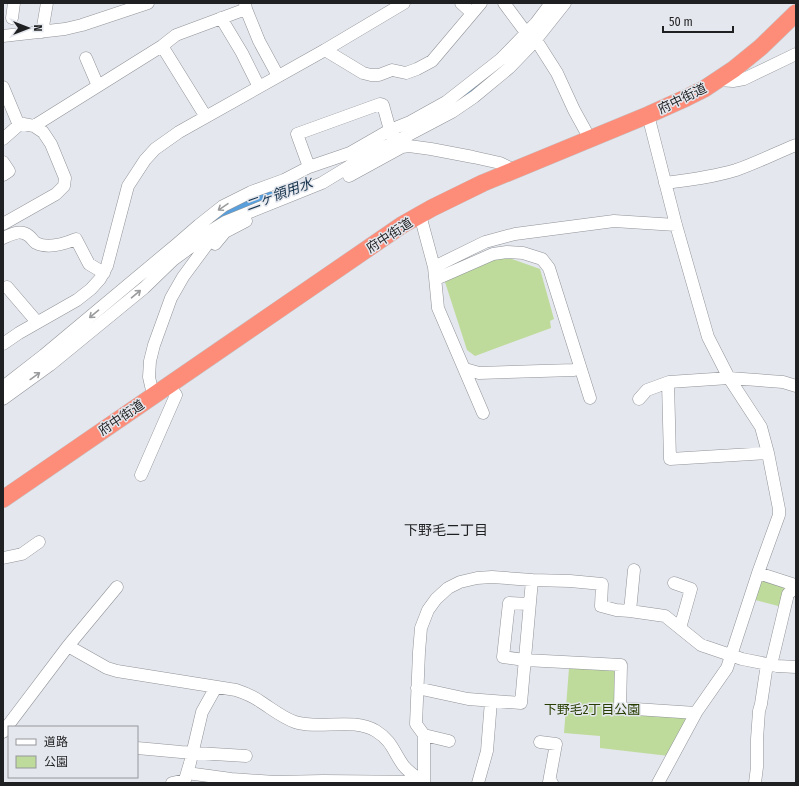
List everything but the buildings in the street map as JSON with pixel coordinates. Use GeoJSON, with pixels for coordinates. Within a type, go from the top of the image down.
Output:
{"type":"FeatureCollection","features":[{"type":"Feature","properties":{"kind":"highway","name":"府中街道"},"geometry":{"type":"LineString","coordinates":[[3,499],[402,225],[463,192],[686,98],[719,80],[734,69],[762,47],[796,13]]}},
{"type":"Feature","properties":{"kind":"street"},"geometry":{"type":"LineString","coordinates":[[12,18],[14,3]]}},
{"type":"Feature","properties":{"kind":"street"},"geometry":{"type":"LineString","coordinates":[[42,32],[47,3]]}},
{"type":"Feature","properties":{"kind":"street"},"geometry":{"type":"LineString","coordinates":[[3,344],[19,332],[77,300],[91,289],[100,279],[108,266],[128,186],[145,160],[155,149],[179,132],[325,50],[404,3]]}},
{"type":"Feature","properties":{"kind":"street"},"geometry":{"type":"LineString","coordinates":[[461,3],[472,13]]}},
{"type":"Feature","properties":{"kind":"street"},"geometry":{"type":"LineString","coordinates":[[325,50],[363,73],[371,75],[379,75],[392,70],[406,72],[417,69],[432,61],[481,3]]}},
{"type":"Feature","properties":{"kind":"street"},"geometry":{"type":"LineString","coordinates":[[504,3],[557,73],[574,110],[590,139]]}},
{"type":"Feature","properties":{"kind":"street"},"geometry":{"type":"LineString","coordinates":[[531,38],[536,23],[551,3]]}},
{"type":"Feature","properties":{"kind":"street"},"geometry":{"type":"LineString","coordinates":[[3,399],[56,360],[144,288],[173,260],[206,233],[225,222],[322,183],[396,138],[452,112],[474,97],[509,68],[531,38],[565,3],[572,3]]}},
{"type":"Feature","properties":{"kind":"street"},"geometry":{"type":"LineString","coordinates":[[3,36],[65,29],[82,25],[144,4]]}},
{"type":"Feature","properties":{"kind":"street"},"geometry":{"type":"LineString","coordinates":[[34,126],[162,46],[176,35],[221,18],[245,6],[259,41],[278,76]]}},
{"type":"Feature","properties":{"kind":"street"},"geometry":{"type":"LineString","coordinates":[[221,18],[242,53],[259,87]]}},
{"type":"Feature","properties":{"kind":"street"},"geometry":{"type":"LineString","coordinates":[[162,46],[206,117]]}},
{"type":"Feature","properties":{"kind":"street"},"geometry":{"type":"LineString","coordinates":[[719,80],[733,81],[744,79],[796,54]]}},
{"type":"Feature","properties":{"kind":"street"},"geometry":{"type":"LineString","coordinates":[[86,58],[98,86]]}},
{"type":"Feature","properties":{"kind":"street"},"geometry":{"type":"LineString","coordinates":[[3,87],[18,123],[34,126],[43,132],[51,144],[65,178],[64,186],[56,194],[3,224]]}},
{"type":"Feature","properties":{"kind":"street"},"geometry":{"type":"LineString","coordinates":[[309,168],[297,134],[380,104],[383,105],[396,138],[409,146],[500,162],[514,170]]}},
{"type":"Feature","properties":{"kind":"street"},"geometry":{"type":"LineString","coordinates":[[648,115],[676,225],[708,337],[729,378],[761,427],[768,453],[779,509],[779,515],[758,573],[727,668],[696,713],[658,783]]}},
{"type":"Feature","properties":{"kind":"street"},"geometry":{"type":"LineString","coordinates":[[3,139],[20,124]]}},
{"type":"Feature","properties":{"kind":"street"},"geometry":{"type":"LineString","coordinates":[[3,386],[44,355],[223,206],[250,192],[284,180],[309,168],[350,152],[396,138]]}},
{"type":"Feature","properties":{"kind":"street"},"geometry":{"type":"LineString","coordinates":[[154,395],[149,377],[150,361],[154,345],[171,298],[182,277],[213,242],[224,232],[262,212],[334,184],[396,138]]}},
{"type":"Feature","properties":{"kind":"street"},"geometry":{"type":"LineString","coordinates":[[665,183],[701,179],[737,170],[796,145]]}},
{"type":"Feature","properties":{"kind":"street"},"geometry":{"type":"LineString","coordinates":[[3,162],[9,170],[3,175]]}},
{"type":"Feature","properties":{"kind":"street"},"geometry":{"type":"LineString","coordinates":[[420,215],[434,267],[438,308],[483,412]]}},
{"type":"Feature","properties":{"kind":"street"},"geometry":{"type":"LineString","coordinates":[[434,267],[485,242],[515,234],[614,220],[676,225]]}},
{"type":"Feature","properties":{"kind":"street"},"geometry":{"type":"LineString","coordinates":[[3,238],[18,232],[23,232],[35,242],[42,245],[54,246],[76,239],[89,264],[104,273]]}},
{"type":"Feature","properties":{"kind":"street"},"geometry":{"type":"LineString","coordinates":[[436,279],[493,254],[507,252],[523,253],[542,259],[549,268],[590,398]]}},
{"type":"Feature","properties":{"kind":"street"},"geometry":{"type":"LineString","coordinates":[[7,287],[37,322]]}},
{"type":"Feature","properties":{"kind":"street"},"geometry":{"type":"LineString","coordinates":[[465,369],[479,373],[574,370],[580,368]]}},
{"type":"Feature","properties":{"kind":"street"},"geometry":{"type":"LineString","coordinates":[[639,399],[647,390],[668,382],[729,378],[783,382],[796,386]]}},
{"type":"Feature","properties":{"kind":"street"},"geometry":{"type":"LineString","coordinates":[[668,382],[670,460],[768,453]]}},
{"type":"Feature","properties":{"kind":"street"},"geometry":{"type":"LineString","coordinates":[[141,475],[176,395],[169,385]]}},
{"type":"Feature","properties":{"kind":"street"},"geometry":{"type":"LineString","coordinates":[[3,558],[22,554],[40,542]]}},
{"type":"Feature","properties":{"kind":"street"},"geometry":{"type":"LineString","coordinates":[[630,610],[634,570]]}},
{"type":"Feature","properties":{"kind":"street"},"geometry":{"type":"LineString","coordinates":[[756,783],[758,767],[757,739],[759,711],[769,664],[788,594],[796,587],[792,584],[758,573]]}},
{"type":"Feature","properties":{"kind":"street"},"geometry":{"type":"LineString","coordinates":[[426,783],[424,735],[416,724],[421,628],[428,610],[436,599],[448,588],[460,582],[477,578],[492,578],[570,581],[602,584],[601,606],[616,610],[630,610],[665,616],[701,645],[742,659],[796,667]]}},
{"type":"Feature","properties":{"kind":"street"},"geometry":{"type":"LineString","coordinates":[[417,688],[468,699],[521,703],[532,580]]}},
{"type":"Feature","properties":{"kind":"street"},"geometry":{"type":"LineString","coordinates":[[680,628],[691,589],[681,583]]}},
{"type":"Feature","properties":{"kind":"street"},"geometry":{"type":"LineString","coordinates":[[8,726],[68,646],[117,587]]}},
{"type":"Feature","properties":{"kind":"street"},"geometry":{"type":"LineString","coordinates":[[529,604],[509,603],[503,658],[621,665],[620,708],[696,713]]}},
{"type":"Feature","properties":{"kind":"street"},"geometry":{"type":"LineString","coordinates":[[68,646],[107,668],[117,671],[236,690],[248,694],[285,718],[295,722],[306,724],[355,725],[368,727],[378,732],[387,740],[394,748],[403,765],[411,774],[426,783]]}},
{"type":"Feature","properties":{"kind":"street"},"geometry":{"type":"LineString","coordinates":[[186,779],[202,712],[216,687]]}},
{"type":"Feature","properties":{"kind":"street"},"geometry":{"type":"LineString","coordinates":[[478,783],[487,751],[491,701]]}},
{"type":"Feature","properties":{"kind":"street"},"geometry":{"type":"LineString","coordinates":[[424,735],[449,741]]}},
{"type":"Feature","properties":{"kind":"street"},"geometry":{"type":"LineString","coordinates":[[540,742],[556,744],[549,782],[552,783]]}},
{"type":"Feature","properties":{"kind":"street"},"geometry":{"type":"LineString","coordinates":[[138,748],[246,756]]}},
{"type":"Feature","properties":{"kind":"street"},"geometry":{"type":"LineString","coordinates":[[172,783],[186,779],[276,783],[426,783]]}},
{"type":"Feature","properties":{"kind":"green space"},"geometry":{"type":"Polygon","coordinates":[[[496,258],[512,259],[540,269],[554,319],[550,321],[551,328],[475,356],[467,350],[445,282],[496,258]]]}},
{"type":"Feature","properties":{"kind":"green space"},"geometry":{"type":"Polygon","coordinates":[[[766,580],[784,586],[787,591],[782,607],[755,600],[761,582],[766,580]]]}},
{"type":"Feature","properties":{"kind":"green space","name":"下野毛2丁目公園"},"geometry":{"type":"Polygon","coordinates":[[[569,668],[614,668],[619,673],[618,714],[686,716],[688,722],[669,756],[600,748],[600,736],[564,733],[569,668]]]}},
{"type":"Feature","properties":{"kind":"waterway","name":"二ヶ領用水"},"geometry":{"type":"LineString","coordinates":[[439,112],[454,103],[507,62]]}},
{"type":"Feature","properties":{"kind":"waterway","name":"二ヶ領用水"},"geometry":{"type":"LineString","coordinates":[[200,232],[214,220],[227,213],[269,200]]}},
{"type":"Feature","properties":{"kind":"district","name":"下野毛二丁目"},"geometry":{"type":"Point","coordinates":[446,530]}}]}
